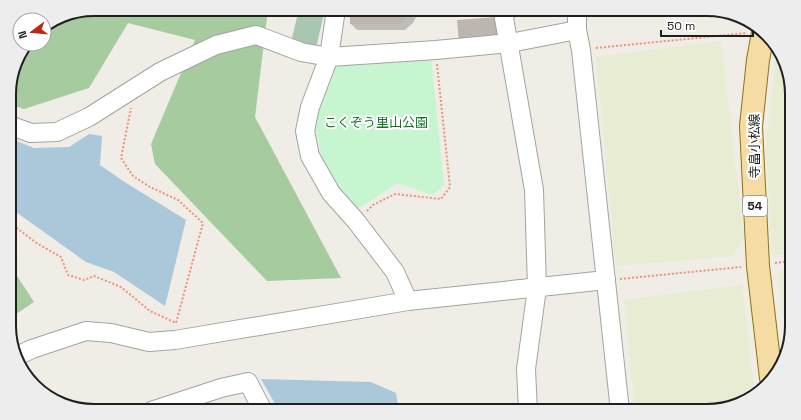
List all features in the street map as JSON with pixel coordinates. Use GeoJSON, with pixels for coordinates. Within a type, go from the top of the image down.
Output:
{"type":"FeatureCollection","features":[{"type":"Feature","properties":{"kind":"main road","name":"寺畠小松線"},"geometry":{"type":"LineString","coordinates":[[758,34],[758,60],[751,126],[758,266],[770,372]]}},
{"type":"Feature","properties":{"kind":"street"},"geometry":{"type":"LineString","coordinates":[[335,16],[329,57],[310,107],[305,131],[310,156],[331,193],[356,221],[395,272],[408,301]]}},
{"type":"Feature","properties":{"kind":"street"},"geometry":{"type":"LineString","coordinates":[[504,16],[534,190],[537,288],[526,369],[528,404]]}},
{"type":"Feature","properties":{"kind":"street"},"geometry":{"type":"LineString","coordinates":[[577,16],[577,30],[581,50],[619,404]]}},
{"type":"Feature","properties":{"kind":"street"},"geometry":{"type":"LineString","coordinates":[[16,128],[30,133],[57,132],[89,117],[160,72],[216,45],[256,35],[301,52],[329,57],[436,50],[510,43],[577,30]]}},
{"type":"Feature","properties":{"kind":"street"},"geometry":{"type":"LineString","coordinates":[[21,354],[86,331],[111,333],[149,342],[175,340],[408,301],[606,280]]}},
{"type":"Feature","properties":{"kind":"street"},"geometry":{"type":"LineString","coordinates":[[185,404],[221,388],[248,382],[259,404]]}},
{"type":"Feature","properties":{"kind":"path"},"geometry":{"type":"LineString","coordinates":[[581,50],[757,33]]}},
{"type":"Feature","properties":{"kind":"path"},"geometry":{"type":"LineString","coordinates":[[356,221],[373,205],[395,194],[441,199],[450,187],[436,50]]}},
{"type":"Feature","properties":{"kind":"path"},"geometry":{"type":"LineString","coordinates":[[16,228],[38,244],[61,256],[68,275],[84,280],[94,276],[121,287],[150,311],[176,323],[203,223],[178,200],[150,187],[133,176],[120,158],[128,117],[137,87]]}},
{"type":"Feature","properties":{"kind":"path"},"geometry":{"type":"LineString","coordinates":[[606,280],[758,266],[785,262]]}},
{"type":"Feature","properties":{"kind":"green space"},"geometry":{"type":"Polygon","coordinates":[[[267,16],[255,117],[341,278],[267,281],[155,164],[151,144],[195,40],[128,23],[89,88],[24,109],[16,106],[16,89],[19,74],[28,52],[52,52],[52,28],[69,20],[83,17],[267,16]]]}},
{"type":"Feature","properties":{"kind":"green space"},"geometry":{"type":"Polygon","coordinates":[[[297,16],[323,16],[316,48],[291,42],[297,16]]]}},
{"type":"Feature","properties":{"kind":"green space"},"geometry":{"type":"Polygon","coordinates":[[[721,41],[744,238],[733,256],[616,266],[596,57],[721,41]]]}},
{"type":"Feature","properties":{"kind":"green space","name":"こくぞう里山公園"},"geometry":{"type":"Polygon","coordinates":[[[431,57],[444,185],[432,195],[398,183],[356,210],[325,170],[313,118],[335,62],[431,57]]]}},
{"type":"Feature","properties":{"kind":"green space"},"geometry":{"type":"Polygon","coordinates":[[[776,57],[782,74],[785,94],[785,254],[772,255],[766,148],[776,57]]]}},
{"type":"Feature","properties":{"kind":"green space"},"geometry":{"type":"Polygon","coordinates":[[[785,270],[785,331],[778,271],[785,270]]]}},
{"type":"Feature","properties":{"kind":"green space"},"geometry":{"type":"Polygon","coordinates":[[[16,274],[34,302],[16,314],[16,274]]]}},
{"type":"Feature","properties":{"kind":"green space"},"geometry":{"type":"Polygon","coordinates":[[[742,285],[754,389],[742,396],[723,403],[634,404],[624,300],[742,285]]]}},
{"type":"Feature","properties":{"kind":"water"},"geometry":{"type":"Polygon","coordinates":[[[89,134],[102,136],[100,165],[186,220],[165,306],[114,272],[86,262],[16,212],[16,141],[34,148],[69,147],[89,134]]]}},
{"type":"Feature","properties":{"kind":"water"},"geometry":{"type":"Polygon","coordinates":[[[261,379],[371,382],[396,393],[398,404],[275,404],[261,379]]]}},
{"type":"Feature","properties":{"kind":"building"},"geometry":{"type":"Polygon","coordinates":[[[350,16],[408,16],[399,24],[350,24],[350,16]]]}},
{"type":"Feature","properties":{"kind":"building"},"geometry":{"type":"Polygon","coordinates":[[[497,17],[498,39],[459,42],[457,20],[497,17]]]}}]}
